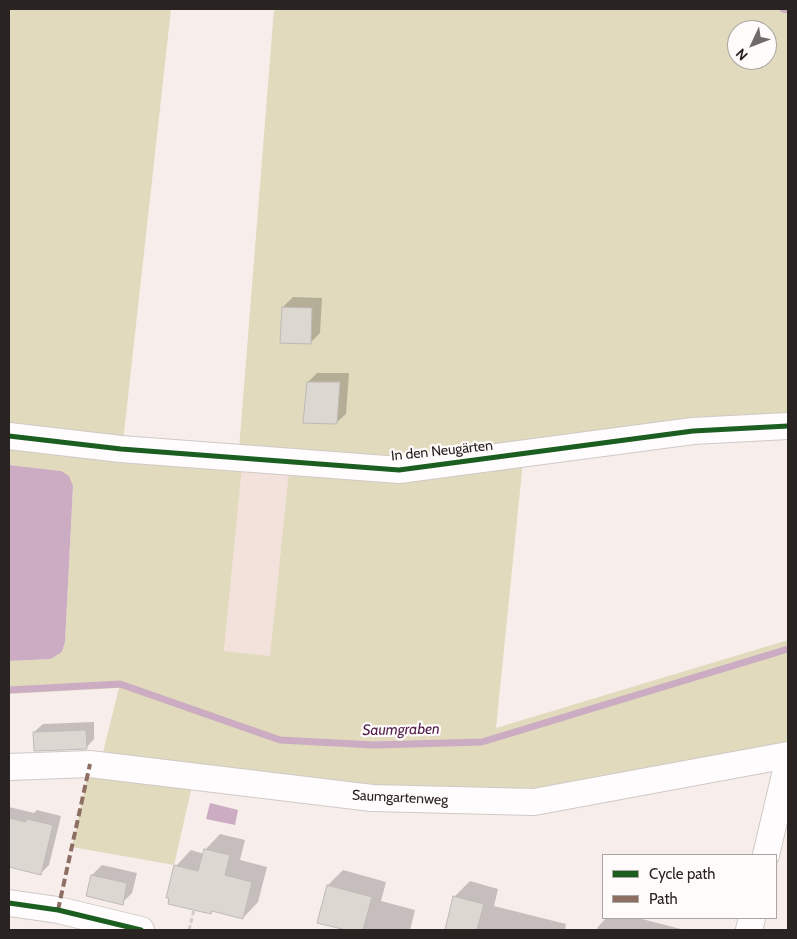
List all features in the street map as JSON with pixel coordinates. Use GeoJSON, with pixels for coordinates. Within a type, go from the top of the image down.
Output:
{"type":"FeatureCollection","features":[{"type":"Feature","properties":{"kind":"street","name":"In den Neugärten"},"geometry":{"type":"LineString","coordinates":[[9,436],[121,449],[399,470],[693,431],[788,426]]}},
{"type":"Feature","properties":{"kind":"street","name":"Saumgartenweg"},"geometry":{"type":"LineString","coordinates":[[9,767],[90,764],[372,798],[534,802],[788,755]]}},
{"type":"Feature","properties":{"kind":"street"},"geometry":{"type":"LineString","coordinates":[[766,854],[788,762]]}},
{"type":"Feature","properties":{"kind":"street"},"geometry":{"type":"LineString","coordinates":[[9,903],[58,910],[141,930]]}},
{"type":"Feature","properties":{"kind":"path"},"geometry":{"type":"LineString","coordinates":[[189,930],[194,910]]}},
{"type":"Feature","properties":{"kind":"shaded area"},"geometry":{"type":"Polygon","coordinates":[[[9,9],[171,9],[123,442],[239,449],[274,9],[788,9],[788,434],[523,461],[496,728],[788,640],[788,742],[533,789],[375,786],[103,752],[119,688],[9,694],[9,661],[51,659],[62,652],[65,642],[73,486],[61,471],[9,465],[9,9]],[[242,466],[224,651],[270,656],[289,470],[242,466]]]}},
{"type":"Feature","properties":{"kind":"shaded area"},"geometry":{"type":"Polygon","coordinates":[[[9,465],[61,471],[69,476],[73,486],[65,642],[62,652],[51,659],[9,661],[9,465]]]}},
{"type":"Feature","properties":{"kind":"shaded area"},"geometry":{"type":"Polygon","coordinates":[[[242,465],[289,470],[270,656],[224,651],[242,465]]]}},
{"type":"Feature","properties":{"kind":"shaded area"},"geometry":{"type":"Polygon","coordinates":[[[88,773],[192,786],[174,865],[72,847],[88,773]]]}},
{"type":"Feature","properties":{"kind":"shaded area"},"geometry":{"type":"Polygon","coordinates":[[[210,803],[238,810],[235,825],[206,819],[210,803]]]}},
{"type":"Feature","properties":{"kind":"building"},"geometry":{"type":"Polygon","coordinates":[[[282,307],[312,308],[311,344],[280,343],[282,307]]]}},
{"type":"Feature","properties":{"kind":"building"},"geometry":{"type":"Polygon","coordinates":[[[307,382],[340,382],[337,424],[303,423],[307,382]]]}},
{"type":"Feature","properties":{"kind":"building"},"geometry":{"type":"Polygon","coordinates":[[[86,730],[87,749],[34,751],[33,732],[86,730]]]}},
{"type":"Feature","properties":{"kind":"building"},"geometry":{"type":"Polygon","coordinates":[[[9,818],[26,822],[27,819],[53,825],[41,875],[9,867],[9,818]]]}},
{"type":"Feature","properties":{"kind":"building"},"geometry":{"type":"Polygon","coordinates":[[[204,849],[230,855],[225,875],[252,882],[243,919],[212,911],[211,914],[168,904],[169,898],[166,898],[174,865],[198,871],[204,849]]]}},
{"type":"Feature","properties":{"kind":"building"},"geometry":{"type":"Polygon","coordinates":[[[91,875],[127,883],[123,905],[86,896],[91,875]]]}},
{"type":"Feature","properties":{"kind":"building"},"geometry":{"type":"Polygon","coordinates":[[[327,885],[372,897],[363,930],[346,930],[317,923],[327,885]]]}},
{"type":"Feature","properties":{"kind":"building"},"geometry":{"type":"Polygon","coordinates":[[[453,896],[484,904],[477,930],[445,930],[453,896]]]}},
{"type":"Feature","properties":{"kind":"waterway"},"geometry":{"type":"LineString","coordinates":[[783,9],[788,10]]}},
{"type":"Feature","properties":{"kind":"waterway","name":"Saumgraben"},"geometry":{"type":"LineString","coordinates":[[9,690],[120,684],[280,740],[374,745],[482,742],[788,649]]}},
{"type":"Feature","properties":{"kind":"marked path"},"geometry":{"type":"LineString","coordinates":[[58,910],[90,764]]}},
{"type":"Feature","properties":{"kind":"cycle path"},"geometry":{"type":"LineString","coordinates":[[9,436],[121,449],[399,470],[693,431],[788,426]]}},
{"type":"Feature","properties":{"kind":"cycle path"},"geometry":{"type":"LineString","coordinates":[[9,903],[58,910],[141,930]]}}]}
